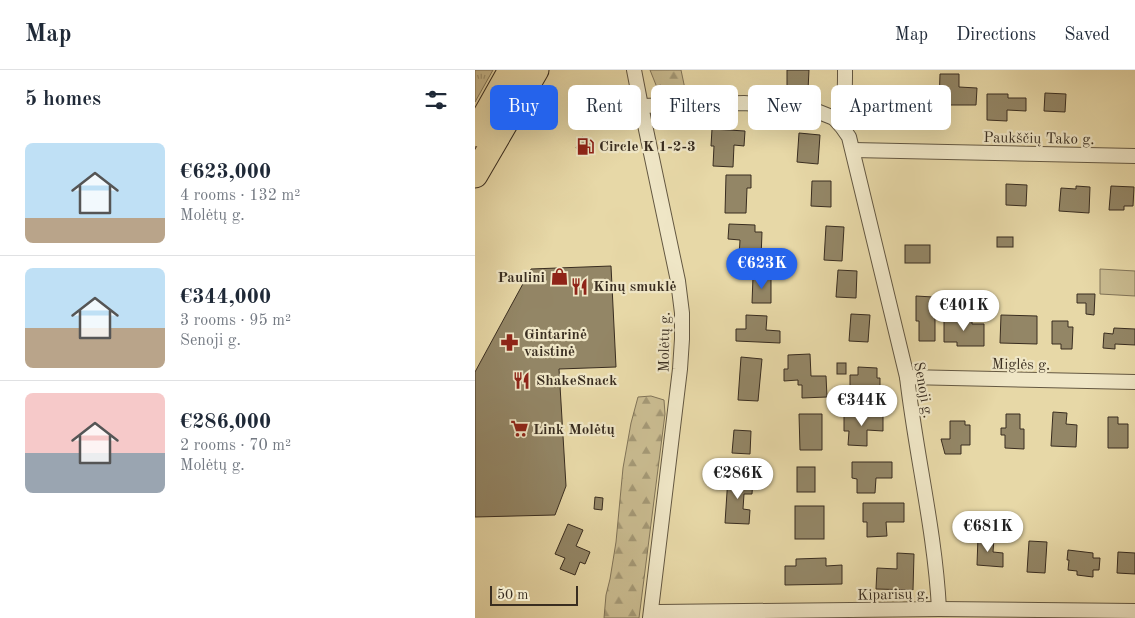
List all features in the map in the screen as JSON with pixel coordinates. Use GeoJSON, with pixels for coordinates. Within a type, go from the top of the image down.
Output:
{"type":"FeatureCollection","features":[{"type":"Feature","properties":{"kind":"highway"},"geometry":{"type":"LineString","coordinates":[[475,134],[511,70]]}},
{"type":"Feature","properties":{"kind":"highway"},"geometry":{"type":"LineString","coordinates":[[475,175],[536,70]]}},
{"type":"Feature","properties":{"kind":"street","name":"Molėtų g."},"geometry":{"type":"LineString","coordinates":[[634,70],[637,85]]}},
{"type":"Feature","properties":{"kind":"street"},"geometry":{"type":"LineString","coordinates":[[845,70],[845,85]]}},
{"type":"Feature","properties":{"kind":"street"},"geometry":{"type":"LineString","coordinates":[[641,106],[744,103],[790,107],[819,112],[831,117]]}},
{"type":"Feature","properties":{"kind":"street","name":"Molėtų g."},"geometry":{"type":"LineString","coordinates":[[641,106],[679,281],[682,313],[680,370],[651,616]]}},
{"type":"Feature","properties":{"kind":"street","name":"Senoji g."},"geometry":{"type":"LineString","coordinates":[[844,130],[849,137],[853,150],[907,377],[928,506],[938,583],[939,609]]}},
{"type":"Feature","properties":{"kind":"street","name":"Paukščių Tako g."},"geometry":{"type":"LineString","coordinates":[[853,150],[1135,156]]}},
{"type":"Feature","properties":{"kind":"street","name":"Miglės g."},"geometry":{"type":"LineString","coordinates":[[907,377],[1135,382]]}},
{"type":"Feature","properties":{"kind":"street","name":"Kiparisų g."},"geometry":{"type":"LineString","coordinates":[[651,616],[667,612],[939,609],[1135,611]]}},
{"type":"Feature","properties":{"kind":"green space"},"geometry":{"type":"Polygon","coordinates":[[[475,70],[493,70],[475,102],[475,70]]]}},
{"type":"Feature","properties":{"kind":"green space"},"geometry":{"type":"Polygon","coordinates":[[[650,70],[681,70],[684,85],[656,85],[650,70]]]}},
{"type":"Feature","properties":{"kind":"green space"},"geometry":{"type":"Polygon","coordinates":[[[1100,269],[1135,271],[1135,296],[1100,294],[1100,269]]]}},
{"type":"Feature","properties":{"kind":"green space"},"geometry":{"type":"Polygon","coordinates":[[[651,396],[664,400],[665,414],[639,618],[604,618],[606,595],[616,542],[623,468],[631,423],[638,397],[651,396]]]}},
{"type":"Feature","properties":{"kind":"building"},"geometry":{"type":"Polygon","coordinates":[[[787,70],[809,70],[808,85],[787,85],[787,70]]]}},
{"type":"Feature","properties":{"kind":"building"},"geometry":{"type":"Polygon","coordinates":[[[940,74],[959,74],[959,87],[977,88],[976,105],[951,105],[951,85],[940,85],[940,74]]]}},
{"type":"Feature","properties":{"kind":"building"},"geometry":{"type":"Polygon","coordinates":[[[1045,93],[1066,94],[1065,112],[1044,111],[1045,93]]]}},
{"type":"Feature","properties":{"kind":"building"},"geometry":{"type":"Polygon","coordinates":[[[987,94],[1008,94],[1008,98],[1026,98],[1026,111],[1007,110],[1007,121],[987,120],[987,94]]]}},
{"type":"Feature","properties":{"kind":"building"},"geometry":{"type":"Polygon","coordinates":[[[712,130],[745,131],[744,146],[734,145],[733,167],[713,166],[714,146],[711,146],[712,130]]]}},
{"type":"Feature","properties":{"kind":"building"},"geometry":{"type":"Polygon","coordinates":[[[799,133],[820,135],[818,164],[797,162],[799,133]]]}},
{"type":"Feature","properties":{"kind":"building","name":"Circle K 1-2-3"},"geometry":{"type":"Polygon","coordinates":[[[582,137],[594,144],[588,155],[576,148],[582,137]]]}},
{"type":"Feature","properties":{"kind":"building"},"geometry":{"type":"Polygon","coordinates":[[[726,175],[751,175],[751,188],[747,188],[746,213],[725,213],[726,175]]]}},
{"type":"Feature","properties":{"kind":"building"},"geometry":{"type":"Polygon","coordinates":[[[812,181],[831,181],[831,207],[811,206],[812,181]]]}},
{"type":"Feature","properties":{"kind":"building"},"geometry":{"type":"Polygon","coordinates":[[[1006,184],[1027,185],[1026,206],[1006,205],[1006,184]]]}},
{"type":"Feature","properties":{"kind":"building"},"geometry":{"type":"Polygon","coordinates":[[[1076,186],[1090,187],[1089,213],[1059,211],[1061,188],[1076,189],[1076,186]]]}},
{"type":"Feature","properties":{"kind":"building"},"geometry":{"type":"Polygon","coordinates":[[[1111,186],[1134,187],[1133,206],[1124,206],[1124,210],[1109,210],[1111,186]]]}},
{"type":"Feature","properties":{"kind":"building"},"geometry":{"type":"Polygon","coordinates":[[[729,224],[755,225],[755,232],[762,232],[761,259],[739,257],[740,240],[728,239],[729,224]]]}},
{"type":"Feature","properties":{"kind":"building"},"geometry":{"type":"Polygon","coordinates":[[[826,226],[844,227],[842,261],[824,260],[826,226]]]}},
{"type":"Feature","properties":{"kind":"building"},"geometry":{"type":"Polygon","coordinates":[[[997,237],[1013,237],[1013,247],[997,247],[997,237]]]}},
{"type":"Feature","properties":{"kind":"building"},"geometry":{"type":"Polygon","coordinates":[[[905,245],[930,245],[930,263],[905,263],[905,245]]]}},
{"type":"Feature","properties":{"kind":"building","name":"Link Molėtų"},"geometry":{"type":"Polygon","coordinates":[[[611,266],[616,367],[559,369],[566,486],[555,515],[475,517],[475,372],[531,269],[611,266]]]}},
{"type":"Feature","properties":{"kind":"building"},"geometry":{"type":"Polygon","coordinates":[[[838,270],[857,271],[856,298],[836,297],[838,270]]]}},
{"type":"Feature","properties":{"kind":"building"},"geometry":{"type":"Polygon","coordinates":[[[753,277],[771,277],[771,303],[752,303],[753,277]]]}},
{"type":"Feature","properties":{"kind":"building"},"geometry":{"type":"Polygon","coordinates":[[[1077,294],[1095,294],[1094,315],[1086,314],[1086,303],[1077,303],[1077,294]]]}},
{"type":"Feature","properties":{"kind":"building"},"geometry":{"type":"Polygon","coordinates":[[[916,296],[933,297],[935,341],[919,341],[919,321],[916,321],[916,296]]]}},
{"type":"Feature","properties":{"kind":"building"},"geometry":{"type":"Polygon","coordinates":[[[851,314],[870,315],[868,342],[849,341],[851,314]]]}},
{"type":"Feature","properties":{"kind":"building"},"geometry":{"type":"Polygon","coordinates":[[[746,315],[767,316],[766,330],[780,331],[780,343],[736,341],[736,329],[746,329],[746,315]]]}},
{"type":"Feature","properties":{"kind":"building"},"geometry":{"type":"Polygon","coordinates":[[[1001,315],[1037,316],[1037,344],[1000,343],[1001,315]]]}},
{"type":"Feature","properties":{"kind":"building"},"geometry":{"type":"Polygon","coordinates":[[[944,318],[972,319],[972,324],[984,324],[984,346],[957,346],[957,342],[944,342],[944,318]]]}},
{"type":"Feature","properties":{"kind":"building"},"geometry":{"type":"Polygon","coordinates":[[[1052,321],[1068,321],[1068,327],[1073,327],[1072,349],[1061,349],[1061,344],[1052,344],[1052,321]]]}},
{"type":"Feature","properties":{"kind":"building"},"geometry":{"type":"Polygon","coordinates":[[[1114,328],[1135,329],[1135,345],[1115,344],[1115,349],[1103,348],[1104,333],[1113,334],[1114,328]]]}},
{"type":"Feature","properties":{"kind":"building"},"geometry":{"type":"Polygon","coordinates":[[[810,354],[811,376],[826,376],[827,397],[802,398],[802,385],[798,385],[798,380],[784,381],[784,369],[788,369],[788,355],[810,354]]]}},
{"type":"Feature","properties":{"kind":"building"},"geometry":{"type":"Polygon","coordinates":[[[741,357],[762,359],[758,401],[738,400],[741,357]]]}},
{"type":"Feature","properties":{"kind":"building"},"geometry":{"type":"Polygon","coordinates":[[[837,363],[846,363],[846,374],[837,374],[837,363]]]}},
{"type":"Feature","properties":{"kind":"building"},"geometry":{"type":"Polygon","coordinates":[[[858,367],[877,368],[877,378],[880,378],[880,387],[882,387],[882,401],[850,400],[850,375],[858,375],[858,367]]]}},
{"type":"Feature","properties":{"kind":"building"},"geometry":{"type":"Polygon","coordinates":[[[1053,412],[1067,413],[1066,424],[1077,425],[1076,447],[1051,446],[1053,412]]]}},
{"type":"Feature","properties":{"kind":"building"},"geometry":{"type":"Polygon","coordinates":[[[844,413],[883,414],[883,431],[867,430],[867,446],[848,445],[849,431],[844,431],[844,413]]]}},
{"type":"Feature","properties":{"kind":"building"},"geometry":{"type":"Polygon","coordinates":[[[799,414],[822,414],[822,450],[800,450],[799,414]]]}},
{"type":"Feature","properties":{"kind":"building"},"geometry":{"type":"Polygon","coordinates":[[[1006,414],[1020,414],[1020,429],[1024,429],[1024,449],[1005,448],[1005,435],[1001,435],[1001,428],[1006,428],[1006,414]]]}},
{"type":"Feature","properties":{"kind":"building"},"geometry":{"type":"Polygon","coordinates":[[[1108,417],[1118,417],[1118,424],[1128,424],[1128,448],[1108,448],[1108,417]]]}},
{"type":"Feature","properties":{"kind":"building"},"geometry":{"type":"Polygon","coordinates":[[[950,421],[965,421],[965,425],[970,425],[970,445],[961,445],[961,454],[945,454],[941,439],[950,439],[950,421]]]}},
{"type":"Feature","properties":{"kind":"building"},"geometry":{"type":"Polygon","coordinates":[[[734,430],[751,431],[750,454],[732,453],[734,430]]]}},
{"type":"Feature","properties":{"kind":"building"},"geometry":{"type":"Polygon","coordinates":[[[852,462],[892,462],[892,478],[876,478],[875,493],[857,493],[857,479],[852,478],[852,462]]]}},
{"type":"Feature","properties":{"kind":"building"},"geometry":{"type":"Polygon","coordinates":[[[797,467],[815,467],[815,492],[797,492],[797,467]]]}},
{"type":"Feature","properties":{"kind":"building"},"geometry":{"type":"Polygon","coordinates":[[[728,477],[753,478],[752,494],[744,494],[743,509],[750,510],[749,524],[725,523],[728,477]]]}},
{"type":"Feature","properties":{"kind":"building"},"geometry":{"type":"Polygon","coordinates":[[[595,497],[603,498],[602,510],[594,509],[595,497]]]}},
{"type":"Feature","properties":{"kind":"building"},"geometry":{"type":"Polygon","coordinates":[[[863,503],[904,503],[904,522],[886,522],[887,536],[867,537],[867,522],[863,522],[863,503]]]}},
{"type":"Feature","properties":{"kind":"building"},"geometry":{"type":"Polygon","coordinates":[[[795,506],[824,506],[824,539],[795,539],[795,506]]]}},
{"type":"Feature","properties":{"kind":"building"},"geometry":{"type":"Polygon","coordinates":[[[568,524],[583,530],[576,546],[590,552],[585,564],[580,562],[575,575],[560,569],[565,558],[555,554],[568,524]]]}},
{"type":"Feature","properties":{"kind":"building"},"geometry":{"type":"Polygon","coordinates":[[[978,537],[994,538],[993,552],[1003,553],[1003,567],[977,565],[978,537]]]}},
{"type":"Feature","properties":{"kind":"building"},"geometry":{"type":"Polygon","coordinates":[[[1029,541],[1047,542],[1045,573],[1027,572],[1029,541]]]}},
{"type":"Feature","properties":{"kind":"building"},"geometry":{"type":"Polygon","coordinates":[[[1068,550],[1093,553],[1093,558],[1100,558],[1099,570],[1093,570],[1093,577],[1077,575],[1077,571],[1068,570],[1068,550]]]}},
{"type":"Feature","properties":{"kind":"building"},"geometry":{"type":"Polygon","coordinates":[[[1118,552],[1135,553],[1135,574],[1117,573],[1118,552]]]}},
{"type":"Feature","properties":{"kind":"building"},"geometry":{"type":"Polygon","coordinates":[[[897,553],[914,554],[913,590],[876,589],[877,568],[897,569],[897,553]]]}},
{"type":"Feature","properties":{"kind":"building"},"geometry":{"type":"Polygon","coordinates":[[[826,558],[826,566],[842,565],[842,584],[785,585],[785,566],[796,566],[796,559],[826,558]]]}},
{"type":"Feature","properties":{"kind":"place","name":"Circle K 1-2-3"},"geometry":{"type":"Point","coordinates":[585,146]}},
{"type":"Feature","properties":{"kind":"place","name":"Paulini"},"geometry":{"type":"Point","coordinates":[559,277]}},
{"type":"Feature","properties":{"kind":"place","name":"Kinų smuklė"},"geometry":{"type":"Point","coordinates":[579,286]}},
{"type":"Feature","properties":{"kind":"place","name":"Gintarinė vaistinė"},"geometry":{"type":"Point","coordinates":[510,343]}},
{"type":"Feature","properties":{"kind":"place","name":"ShakeSnack"},"geometry":{"type":"Point","coordinates":[522,380]}},
{"type":"Feature","properties":{"kind":"place","name":"Link Molėtų"},"geometry":{"type":"Point","coordinates":[519,429]}}]}
